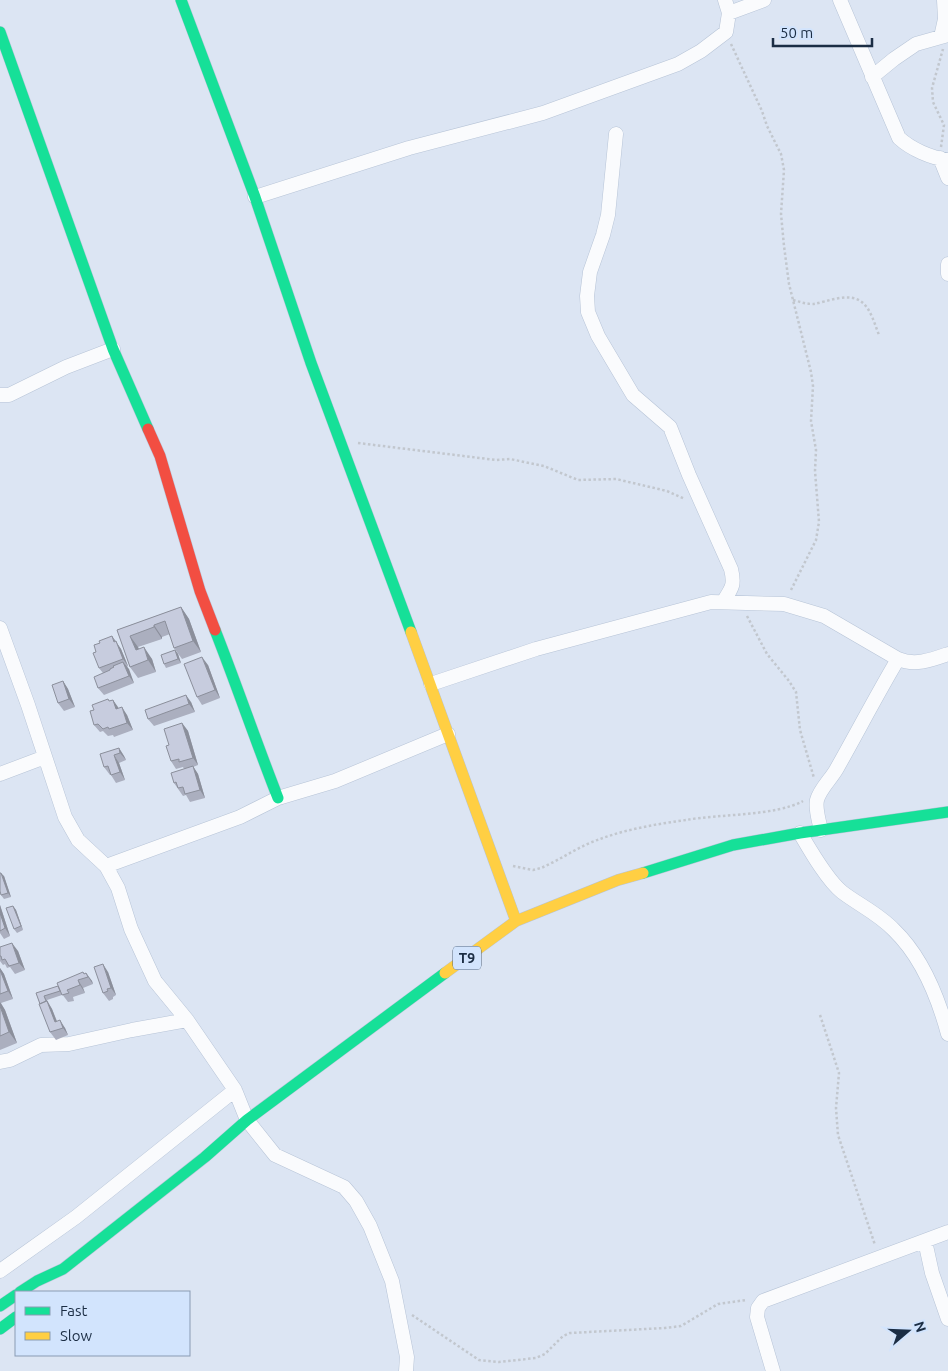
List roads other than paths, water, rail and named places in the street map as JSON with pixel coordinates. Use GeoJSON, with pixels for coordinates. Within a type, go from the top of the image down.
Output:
{"type":"FeatureCollection","features":[{"type":"Feature","properties":{"kind":"main road"},"geometry":{"type":"LineString","coordinates":[[181,0],[254,197],[311,363],[431,684],[516,921]]}},
{"type":"Feature","properties":{"kind":"main road"},"geometry":{"type":"LineString","coordinates":[[0,32],[113,349],[160,456],[200,591],[239,691],[252,735],[278,798]]}},
{"type":"Feature","properties":{"kind":"main road","name":"T9"},"geometry":{"type":"LineString","coordinates":[[21,1291],[36,1281],[63,1269],[205,1157],[247,1120],[516,921],[618,880],[733,846],[800,833],[948,812]]}},
{"type":"Feature","properties":{"kind":"main road","name":"T9"},"geometry":{"type":"LineString","coordinates":[[52,1284],[63,1269]]}},
{"type":"Feature","properties":{"kind":"main road"},"geometry":{"type":"LineString","coordinates":[[0,1306],[15,1296]]}},
{"type":"Feature","properties":{"kind":"main road"},"geometry":{"type":"LineString","coordinates":[[0,1329],[15,1318]]}},
{"type":"Feature","properties":{"kind":"street"},"geometry":{"type":"LineString","coordinates":[[254,197],[409,148],[544,114],[678,64],[726,32],[727,6],[764,0]]}},
{"type":"Feature","properties":{"kind":"street"},"geometry":{"type":"LineString","coordinates":[[840,0],[899,138],[913,148],[944,159],[948,178]]}},
{"type":"Feature","properties":{"kind":"street"},"geometry":{"type":"LineString","coordinates":[[872,77],[907,49],[916,44],[945,35],[944,0]]}},
{"type":"Feature","properties":{"kind":"street"},"geometry":{"type":"LineString","coordinates":[[616,134],[608,215],[603,236],[590,272],[587,296],[588,312],[598,336],[633,395],[670,426],[731,569],[734,580],[733,588],[723,602]]}},
{"type":"Feature","properties":{"kind":"street"},"geometry":{"type":"LineString","coordinates":[[948,264],[948,274]]}},
{"type":"Feature","properties":{"kind":"street"},"geometry":{"type":"LineString","coordinates":[[0,395],[8,395],[73,364],[113,349]]}},
{"type":"Feature","properties":{"kind":"street"},"geometry":{"type":"LineString","coordinates":[[431,684],[536,649],[711,602],[784,604],[824,616],[907,663],[928,661],[948,654]]}},
{"type":"Feature","properties":{"kind":"street"},"geometry":{"type":"LineString","coordinates":[[0,628],[46,757],[65,817],[78,840],[106,866],[118,888],[131,929],[155,982],[187,1020],[235,1090],[247,1120],[275,1155],[344,1187],[356,1200],[370,1226],[392,1281],[407,1364],[418,1371]]}},
{"type":"Feature","properties":{"kind":"street"},"geometry":{"type":"LineString","coordinates":[[821,830],[817,809],[818,791],[835,772],[872,702],[898,659]]}},
{"type":"Feature","properties":{"kind":"street"},"geometry":{"type":"LineString","coordinates":[[106,866],[240,817],[278,798],[335,781],[448,734]]}},
{"type":"Feature","properties":{"kind":"street"},"geometry":{"type":"LineString","coordinates":[[0,774],[46,757]]}},
{"type":"Feature","properties":{"kind":"street"},"geometry":{"type":"LineString","coordinates":[[800,833],[815,860],[840,890],[872,911],[894,930],[911,951],[932,988],[948,1034]]}},
{"type":"Feature","properties":{"kind":"street"},"geometry":{"type":"LineString","coordinates":[[0,1062],[10,1060],[41,1046],[69,1044],[187,1020]]}},
{"type":"Feature","properties":{"kind":"street"},"geometry":{"type":"LineString","coordinates":[[0,1271],[76,1217],[235,1090]]}},
{"type":"Feature","properties":{"kind":"street"},"geometry":{"type":"LineString","coordinates":[[773,1371],[757,1312],[763,1301],[948,1232]]}},
{"type":"Feature","properties":{"kind":"street"},"geometry":{"type":"LineString","coordinates":[[926,1241],[932,1273],[948,1319]]}}]}
